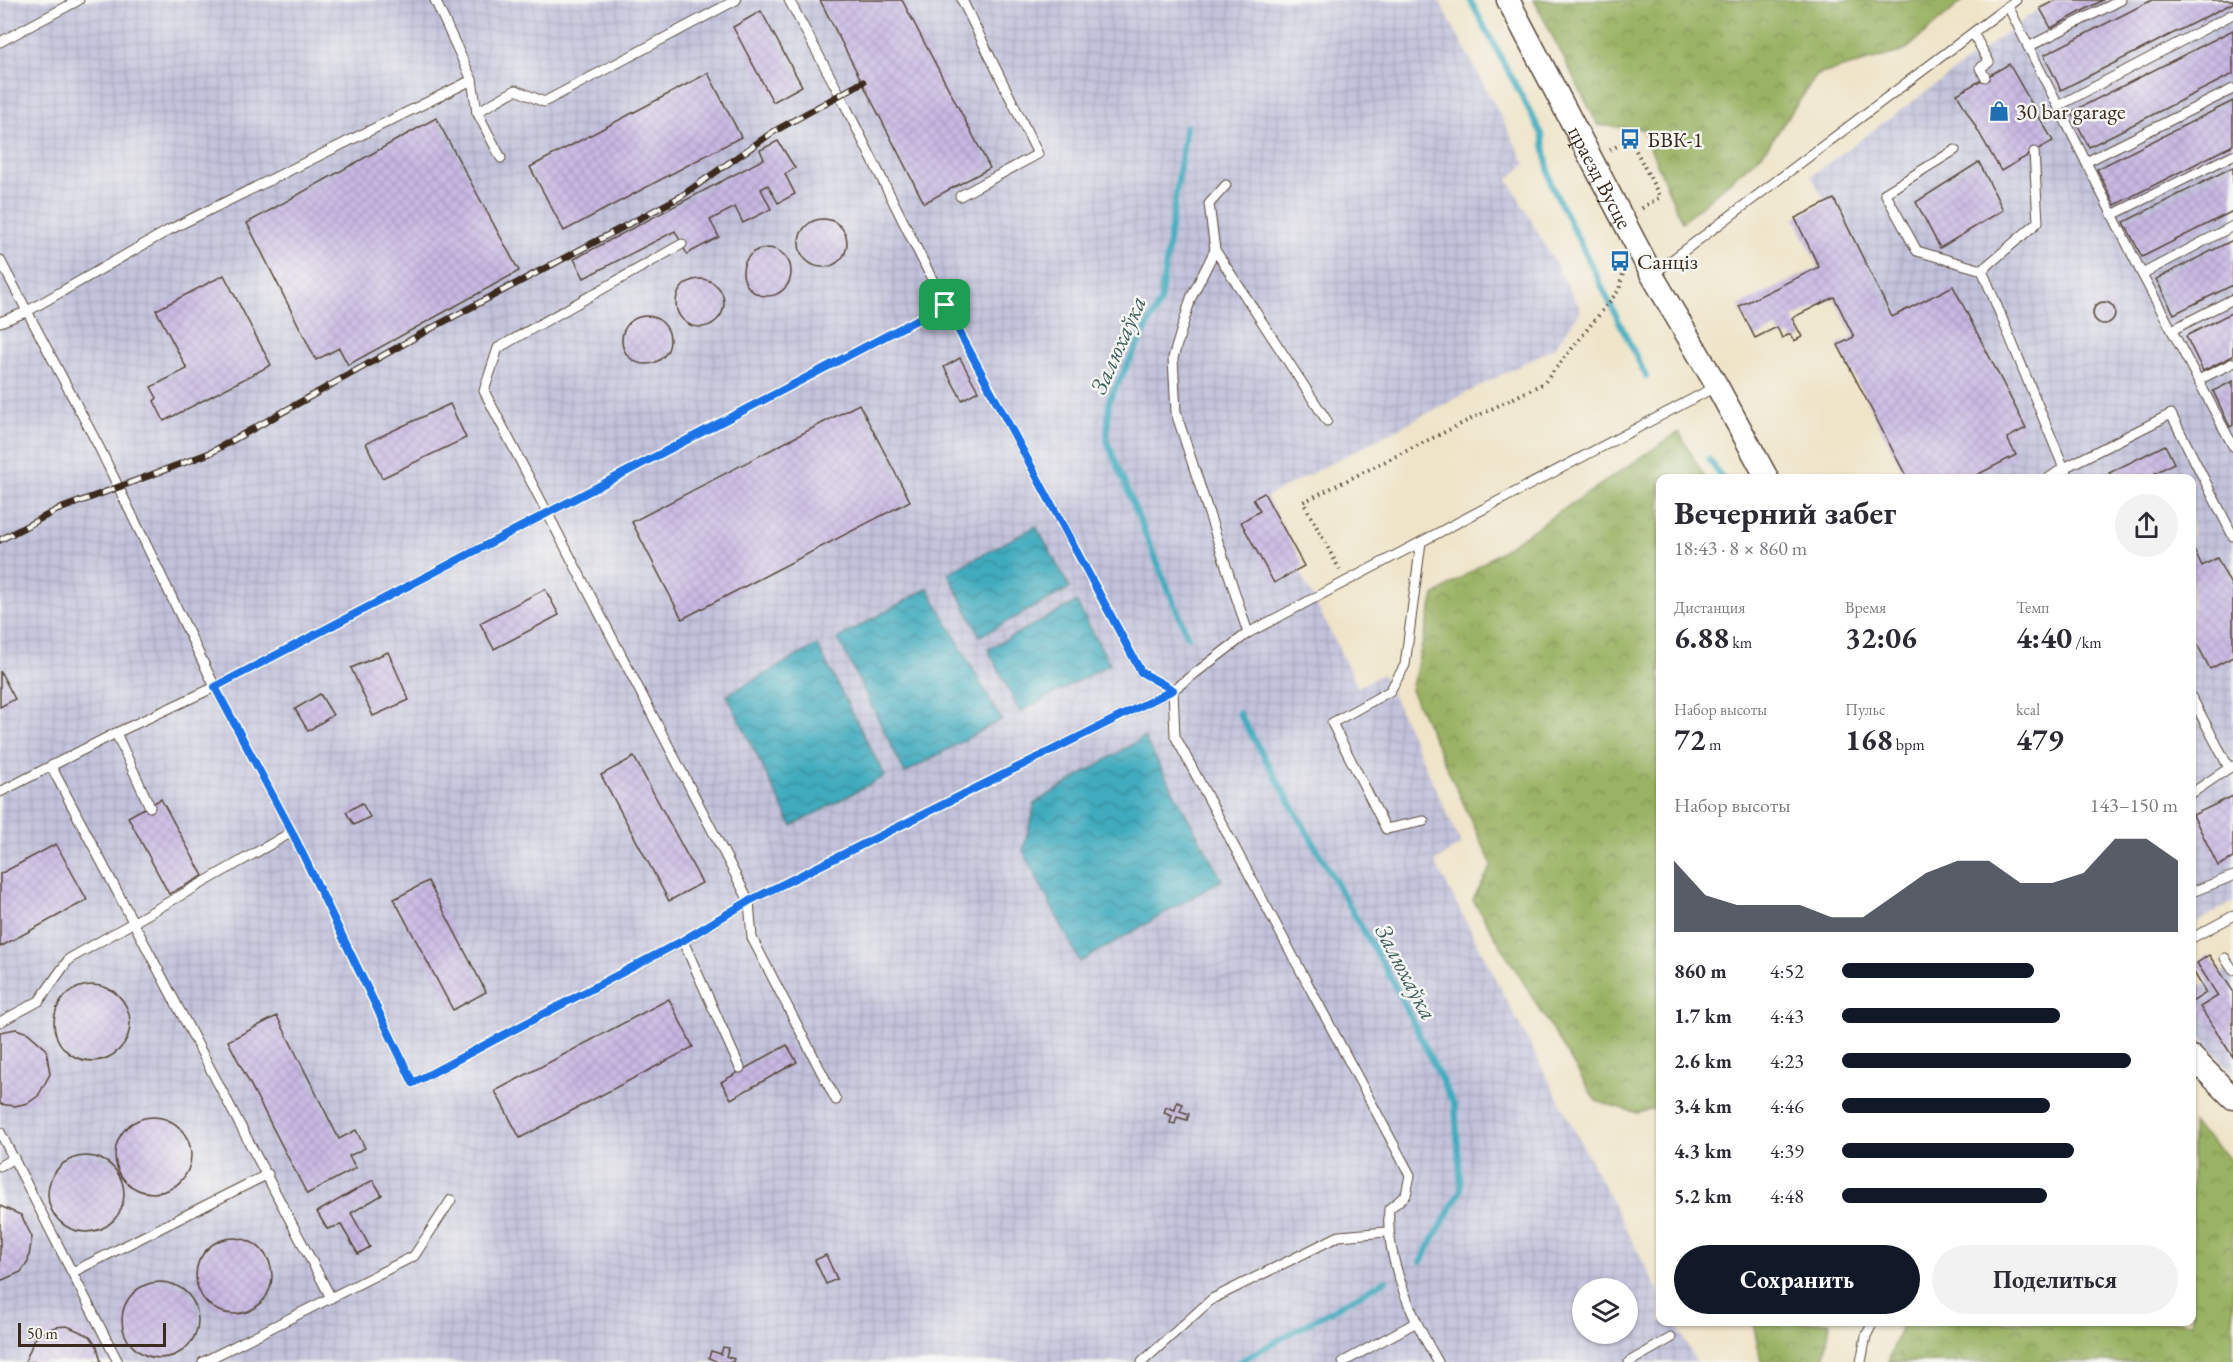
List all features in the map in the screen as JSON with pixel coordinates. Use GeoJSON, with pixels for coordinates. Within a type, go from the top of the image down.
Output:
{"type":"FeatureCollection","features":[{"type":"Feature","properties":{"kind":"street","name":"праезд Вусце"},"geometry":{"type":"LineString","coordinates":[[1508,0],[1652,275],[1718,386],[1765,474]]}},
{"type":"Feature","properties":{"kind":"street"},"geometry":{"type":"LineString","coordinates":[[2196,1060],[2229,1088]]}},
{"type":"Feature","properties":{"kind":"lane"},"geometry":{"type":"LineString","coordinates":[[0,42],[79,0]]}},
{"type":"Feature","properties":{"kind":"lane"},"geometry":{"type":"LineString","coordinates":[[435,0],[472,80],[477,112],[501,158]]}},
{"type":"Feature","properties":{"kind":"lane"},"geometry":{"type":"LineString","coordinates":[[477,112],[516,90],[544,102],[736,0]]}},
{"type":"Feature","properties":{"kind":"lane"},"geometry":{"type":"LineString","coordinates":[[789,0],[839,93],[945,305],[1141,672],[1173,690]]}},
{"type":"Feature","properties":{"kind":"lane"},"geometry":{"type":"LineString","coordinates":[[960,196],[1038,154],[962,0]]}},
{"type":"Feature","properties":{"kind":"lane"},"geometry":{"type":"LineString","coordinates":[[2028,47],[2121,0]]}},
{"type":"Feature","properties":{"kind":"lane"},"geometry":{"type":"LineString","coordinates":[[1652,275],[2012,3],[2028,47],[2112,215],[2232,441]]}},
{"type":"Feature","properties":{"kind":"lane"},"geometry":{"type":"LineString","coordinates":[[2058,106],[2233,14]]}},
{"type":"Feature","properties":{"kind":"lane"},"geometry":{"type":"LineString","coordinates":[[1973,33],[1989,62],[1980,68],[1985,78]]}},
{"type":"Feature","properties":{"kind":"lane"},"geometry":{"type":"LineString","coordinates":[[0,322],[26,312],[169,230],[472,80]]}},
{"type":"Feature","properties":{"kind":"lane"},"geometry":{"type":"LineString","coordinates":[[2086,162],[2233,89]]}},
{"type":"Feature","properties":{"kind":"lane"},"geometry":{"type":"LineString","coordinates":[[1955,150],[1886,193],[1917,251],[1982,270]]}},
{"type":"Feature","properties":{"kind":"lane"},"geometry":{"type":"LineString","coordinates":[[1982,270],[2038,222],[2034,152]]}},
{"type":"Feature","properties":{"kind":"lane"},"geometry":{"type":"LineString","coordinates":[[2112,215],[2233,155]]}},
{"type":"Feature","properties":{"kind":"lane"},"geometry":{"type":"LineString","coordinates":[[1226,185],[1209,204],[1215,250],[1327,421]]}},
{"type":"Feature","properties":{"kind":"lane"},"geometry":{"type":"LineString","coordinates":[[2142,274],[2233,226]]}},
{"type":"Feature","properties":{"kind":"lane"},"geometry":{"type":"LineString","coordinates":[[682,244],[498,348],[484,391],[749,901],[752,938],[836,1100]]}},
{"type":"Feature","properties":{"kind":"lane"},"geometry":{"type":"LineString","coordinates":[[1215,250],[1191,298],[1173,358],[1176,413],[1248,633]]}},
{"type":"Feature","properties":{"kind":"lane"},"geometry":{"type":"LineString","coordinates":[[0,260],[99,447],[215,687],[292,832],[413,1083],[682,941],[749,901],[1173,690],[1248,633],[1718,386]]}},
{"type":"Feature","properties":{"kind":"lane"},"geometry":{"type":"LineString","coordinates":[[1982,270],[2065,474]]}},
{"type":"Feature","properties":{"kind":"lane"},"geometry":{"type":"LineString","coordinates":[[2172,330],[2233,299]]}},
{"type":"Feature","properties":{"kind":"lane"},"geometry":{"type":"LineString","coordinates":[[0,792],[116,733],[215,687],[549,515],[945,305]]}},
{"type":"Feature","properties":{"kind":"lane"},"geometry":{"type":"LineString","coordinates":[[2198,380],[2233,363]]}},
{"type":"Feature","properties":{"kind":"lane"},"geometry":{"type":"LineString","coordinates":[[2055,474],[2171,414],[2233,536]]}},
{"type":"Feature","properties":{"kind":"lane"},"geometry":{"type":"LineString","coordinates":[[1421,542],[1406,665],[1390,691],[1332,723],[1386,829],[1424,821]]}},
{"type":"Feature","properties":{"kind":"lane"},"geometry":{"type":"LineString","coordinates":[[1173,690],[1175,736],[1410,1175],[1406,1195],[1389,1209],[1387,1232],[1415,1323],[1438,1362]]}},
{"type":"Feature","properties":{"kind":"lane"},"geometry":{"type":"LineString","coordinates":[[2196,705],[2231,767],[2196,790]]}},
{"type":"Feature","properties":{"kind":"lane"},"geometry":{"type":"LineString","coordinates":[[116,733],[150,807]]}},
{"type":"Feature","properties":{"kind":"lane"},"geometry":{"type":"LineString","coordinates":[[51,766],[136,923],[331,1298]]}},
{"type":"Feature","properties":{"kind":"lane"},"geometry":{"type":"LineString","coordinates":[[0,1022],[39,1001],[69,959],[136,923],[292,832]]}},
{"type":"Feature","properties":{"kind":"lane"},"geometry":{"type":"LineString","coordinates":[[2196,890],[2233,876]]}},
{"type":"Feature","properties":{"kind":"lane"},"geometry":{"type":"LineString","coordinates":[[2196,936],[2233,916]]}},
{"type":"Feature","properties":{"kind":"lane"},"geometry":{"type":"LineString","coordinates":[[682,941],[740,1068]]}},
{"type":"Feature","properties":{"kind":"lane"},"geometry":{"type":"LineString","coordinates":[[2224,958],[2233,970]]}},
{"type":"Feature","properties":{"kind":"lane"},"geometry":{"type":"LineString","coordinates":[[0,1132],[118,1362]]}},
{"type":"Feature","properties":{"kind":"lane"},"geometry":{"type":"LineString","coordinates":[[0,1166],[14,1158]]}},
{"type":"Feature","properties":{"kind":"lane"},"geometry":{"type":"LineString","coordinates":[[73,1272],[268,1174]]}},
{"type":"Feature","properties":{"kind":"lane"},"geometry":{"type":"LineString","coordinates":[[203,1362],[414,1256],[451,1200]]}},
{"type":"Feature","properties":{"kind":"lane"},"geometry":{"type":"LineString","coordinates":[[1142,1362],[1212,1299],[1339,1236],[1387,1232]]}},
{"type":"Feature","properties":{"kind":"lane"},"geometry":{"type":"LineString","coordinates":[[1343,1362],[1415,1323]]}},
{"type":"Feature","properties":{"kind":"lane"},"geometry":{"type":"LineString","coordinates":[[1861,1362],[1866,1336],[1871,1326]]}},
{"type":"Feature","properties":{"kind":"lane"},"geometry":{"type":"LineString","coordinates":[[1629,1362],[1671,1338]]}},
{"type":"Feature","properties":{"kind":"path"},"geometry":{"type":"LineString","coordinates":[[1622,219],[1660,197],[1630,139]]}},
{"type":"Feature","properties":{"kind":"path"},"geometry":{"type":"LineString","coordinates":[[1346,581],[1303,502],[1544,383],[1618,291],[1624,269],[1620,261]]}},
{"type":"Feature","properties":{"kind":"shaded area"},"geometry":{"type":"Polygon","coordinates":[[[0,0],[1439,0],[1526,164],[1508,179],[1581,310],[1555,347],[1266,497],[1304,566],[1299,570],[1358,687],[1383,674],[1461,844],[1435,862],[1656,1286],[1656,1326],[1677,1326],[1696,1362],[0,1362],[0,0]]]}},
{"type":"Feature","properties":{"kind":"shaded area","name":"Санціз"},"geometry":{"type":"Polygon","coordinates":[[[2056,0],[2233,0],[2233,901],[2196,923],[2196,474],[1905,474],[1838,345],[1854,336],[1835,297],[1793,318],[1802,337],[1794,341],[1790,334],[1782,338],[1776,327],[1755,338],[1739,306],[1819,267],[1795,218],[1826,202],[1811,176],[2040,8],[2056,0]]]}},
{"type":"Feature","properties":{"kind":"shaded area"},"geometry":{"type":"Polygon","coordinates":[[[2233,966],[2233,1074],[2196,1031],[2196,989],[2233,966]]]}},
{"type":"Feature","properties":{"kind":"green space"},"geometry":{"type":"Polygon","coordinates":[[[1534,0],[1964,0],[1904,51],[1817,75],[1763,153],[1682,222],[1642,129],[1598,125],[1534,0]]]}},
{"type":"Feature","properties":{"kind":"green space"},"geometry":{"type":"Polygon","coordinates":[[[1679,432],[1703,474],[1656,474],[1656,1108],[1638,1113],[1596,1101],[1473,900],[1492,865],[1411,690],[1434,596],[1679,432]]]}},
{"type":"Feature","properties":{"kind":"green space"},"geometry":{"type":"Polygon","coordinates":[[[2196,1127],[2233,1162],[2233,1362],[1888,1362],[1902,1326],[2196,1326],[2196,1127]]]}},
{"type":"Feature","properties":{"kind":"green space"},"geometry":{"type":"Polygon","coordinates":[[[1754,1326],[1829,1326],[1824,1362],[1761,1362],[1754,1326]]]}},
{"type":"Feature","properties":{"kind":"water"},"geometry":{"type":"Polygon","coordinates":[[[1036,526],[1070,588],[980,636],[948,573],[1036,526]]]}},
{"type":"Feature","properties":{"kind":"water"},"geometry":{"type":"Polygon","coordinates":[[[928,588],[1001,720],[905,773],[838,638],[928,588]]]}},
{"type":"Feature","properties":{"kind":"water"},"geometry":{"type":"Polygon","coordinates":[[[1076,602],[1110,664],[1020,712],[988,649],[1076,602]]]}},
{"type":"Feature","properties":{"kind":"water"},"geometry":{"type":"Polygon","coordinates":[[[817,645],[885,776],[792,826],[727,695],[817,645]]]}},
{"type":"Feature","properties":{"kind":"water"},"geometry":{"type":"Polygon","coordinates":[[[1144,737],[1222,880],[1080,962],[1023,851],[1035,803],[1144,737]]]}},
{"type":"Feature","properties":{"kind":"building"},"geometry":{"type":"Polygon","coordinates":[[[820,0],[902,0],[990,168],[924,203],[820,0]]]}},
{"type":"Feature","properties":{"kind":"building"},"geometry":{"type":"Polygon","coordinates":[[[2056,0],[2103,0],[2051,28],[2040,8],[2056,0]]]}},
{"type":"Feature","properties":{"kind":"building"},"geometry":{"type":"Polygon","coordinates":[[[2152,0],[2233,0],[2233,3],[2061,90],[2044,55],[2152,0]]]}},
{"type":"Feature","properties":{"kind":"building"},"geometry":{"type":"Polygon","coordinates":[[[761,11],[802,86],[773,102],[733,27],[761,11]]]}},
{"type":"Feature","properties":{"kind":"building"},"geometry":{"type":"Polygon","coordinates":[[[2233,30],[2233,74],[2089,147],[2071,112],[2233,30]]]}},
{"type":"Feature","properties":{"kind":"building"},"geometry":{"type":"Polygon","coordinates":[[[2009,64],[2053,141],[2001,171],[1957,94],[2009,64]]]}},
{"type":"Feature","properties":{"kind":"building"},"geometry":{"type":"Polygon","coordinates":[[[708,73],[741,137],[564,231],[530,167],[708,73]]]}},
{"type":"Feature","properties":{"kind":"building"},"geometry":{"type":"Polygon","coordinates":[[[2233,101],[2233,145],[2115,205],[2097,169],[2233,101]]]}},
{"type":"Feature","properties":{"kind":"building"},"geometry":{"type":"Polygon","coordinates":[[[436,118],[519,271],[348,365],[339,348],[316,360],[247,223],[436,118]]]}},
{"type":"Feature","properties":{"kind":"building"},"geometry":{"type":"Polygon","coordinates":[[[778,141],[795,168],[785,174],[795,194],[778,203],[768,185],[761,189],[771,209],[743,223],[735,207],[710,220],[719,237],[687,254],[675,231],[584,278],[574,259],[764,159],[760,150],[778,141]]]}},
{"type":"Feature","properties":{"kind":"building"},"geometry":{"type":"Polygon","coordinates":[[[1979,162],[2003,210],[1940,248],[1916,202],[1979,162]]]}},
{"type":"Feature","properties":{"kind":"building"},"geometry":{"type":"Polygon","coordinates":[[[2233,167],[2233,211],[2142,257],[2124,222],[2233,167]]]}},
{"type":"Feature","properties":{"kind":"building"},"geometry":{"type":"Polygon","coordinates":[[[1834,199],[1892,317],[1953,286],[2026,428],[2007,438],[2016,455],[1979,474],[1905,474],[1838,345],[1854,337],[1834,297],[1792,318],[1802,337],[1794,341],[1790,334],[1782,338],[1777,327],[1755,338],[1739,306],[1819,267],[1795,218],[1834,199]]]}},
{"type":"Feature","properties":{"kind":"building"},"geometry":{"type":"Polygon","coordinates":[[[818,219],[828,219],[840,226],[847,238],[847,248],[840,260],[828,267],[818,267],[803,256],[799,248],[799,238],[810,223],[818,219]]]}},
{"type":"Feature","properties":{"kind":"building"},"geometry":{"type":"Polygon","coordinates":[[[2233,240],[2233,285],[2174,314],[2156,279],[2233,240]]]}},
{"type":"Feature","properties":{"kind":"building"},"geometry":{"type":"Polygon","coordinates":[[[762,248],[772,248],[784,255],[791,267],[791,277],[784,289],[772,296],[762,296],[747,285],[743,277],[743,267],[754,252],[762,248]]]}},
{"type":"Feature","properties":{"kind":"building"},"geometry":{"type":"Polygon","coordinates":[[[224,275],[271,365],[164,421],[154,401],[157,398],[151,387],[187,369],[156,310],[224,275]]]}},
{"type":"Feature","properties":{"kind":"building"},"geometry":{"type":"Polygon","coordinates":[[[695,279],[705,279],[717,286],[724,298],[724,308],[717,320],[705,327],[695,327],[680,316],[676,308],[676,298],[687,283],[695,279]]]}},
{"type":"Feature","properties":{"kind":"building"},"geometry":{"type":"Polygon","coordinates":[[[2100,302],[2108,302],[2115,309],[2115,317],[2108,324],[2100,324],[2093,317],[2093,309],[2100,302]]]}},
{"type":"Feature","properties":{"kind":"building"},"geometry":{"type":"Polygon","coordinates":[[[2233,312],[2233,356],[2203,371],[2186,336],[2233,312]]]}},
{"type":"Feature","properties":{"kind":"building"},"geometry":{"type":"Polygon","coordinates":[[[641,316],[651,316],[663,323],[670,335],[670,345],[663,357],[651,364],[641,364],[626,353],[622,345],[622,335],[633,320],[641,316]]]}},
{"type":"Feature","properties":{"kind":"building"},"geometry":{"type":"Polygon","coordinates":[[[960,358],[978,391],[962,400],[944,367],[960,358]]]}},
{"type":"Feature","properties":{"kind":"building"},"geometry":{"type":"Polygon","coordinates":[[[2233,381],[2233,425],[2230,427],[2213,391],[2233,381]]]}},
{"type":"Feature","properties":{"kind":"building"},"geometry":{"type":"Polygon","coordinates":[[[450,404],[466,438],[382,478],[366,443],[450,404]]]}},
{"type":"Feature","properties":{"kind":"building"},"geometry":{"type":"Polygon","coordinates":[[[859,404],[910,501],[682,619],[632,522],[859,404]]]}},
{"type":"Feature","properties":{"kind":"building"},"geometry":{"type":"Polygon","coordinates":[[[2165,445],[2174,463],[2155,474],[2109,473],[2165,445]]]}},
{"type":"Feature","properties":{"kind":"building"},"geometry":{"type":"Polygon","coordinates":[[[1264,493],[1304,566],[1274,583],[1241,522],[1260,511],[1253,499],[1264,493]]]}},
{"type":"Feature","properties":{"kind":"building"},"geometry":{"type":"Polygon","coordinates":[[[2196,553],[2202,566],[2217,558],[2233,589],[2233,657],[2210,669],[2196,642],[2196,553]]]}},
{"type":"Feature","properties":{"kind":"building"},"geometry":{"type":"Polygon","coordinates":[[[545,589],[559,615],[494,649],[480,623],[545,589]]]}},
{"type":"Feature","properties":{"kind":"building"},"geometry":{"type":"Polygon","coordinates":[[[388,652],[409,700],[373,716],[351,668],[388,652]]]}},
{"type":"Feature","properties":{"kind":"building"},"geometry":{"type":"Polygon","coordinates":[[[0,671],[15,699],[0,707],[0,671]]]}},
{"type":"Feature","properties":{"kind":"building"},"geometry":{"type":"Polygon","coordinates":[[[320,694],[333,715],[308,731],[295,709],[320,694]]]}},
{"type":"Feature","properties":{"kind":"building"},"geometry":{"type":"Polygon","coordinates":[[[634,757],[702,883],[669,901],[601,775],[634,757]]]}},
{"type":"Feature","properties":{"kind":"building"},"geometry":{"type":"Polygon","coordinates":[[[2233,796],[2233,858],[2218,866],[2196,821],[2196,814],[2233,796]]]}},
{"type":"Feature","properties":{"kind":"building"},"geometry":{"type":"Polygon","coordinates":[[[161,799],[203,876],[169,894],[128,817],[161,799]]]}},
{"type":"Feature","properties":{"kind":"building"},"geometry":{"type":"Polygon","coordinates":[[[362,803],[370,817],[354,825],[346,812],[362,803]]]}},
{"type":"Feature","properties":{"kind":"building"},"geometry":{"type":"Polygon","coordinates":[[[56,844],[87,900],[0,947],[0,874],[56,844]]]}},
{"type":"Feature","properties":{"kind":"building"},"geometry":{"type":"Polygon","coordinates":[[[428,881],[486,992],[453,1010],[394,899],[428,881]]]}},
{"type":"Feature","properties":{"kind":"building"},"geometry":{"type":"Polygon","coordinates":[[[2209,955],[2233,991],[2233,1057],[2200,1007],[2218,996],[2197,963],[2209,955]]]}},
{"type":"Feature","properties":{"kind":"building"},"geometry":{"type":"Polygon","coordinates":[[[2196,976],[2206,993],[2196,999],[2196,976]]]}},
{"type":"Feature","properties":{"kind":"building"},"geometry":{"type":"Polygon","coordinates":[[[92,985],[107,988],[119,996],[127,1008],[130,1023],[127,1038],[119,1050],[107,1058],[92,1061],[77,1058],[65,1050],[57,1038],[54,1023],[57,1008],[65,996],[77,988],[92,985]]]}},
{"type":"Feature","properties":{"kind":"building"},"geometry":{"type":"Polygon","coordinates":[[[669,999],[693,1047],[520,1138],[495,1091],[669,999]]]}},
{"type":"Feature","properties":{"kind":"building"},"geometry":{"type":"Polygon","coordinates":[[[277,1016],[339,1139],[356,1130],[365,1148],[349,1156],[356,1168],[307,1194],[228,1041],[277,1016]]]}},
{"type":"Feature","properties":{"kind":"building"},"geometry":{"type":"Polygon","coordinates":[[[16,1029],[28,1033],[46,1049],[50,1074],[38,1096],[28,1103],[15,1106],[0,1104],[0,1032],[16,1029]]]}},
{"type":"Feature","properties":{"kind":"building"},"geometry":{"type":"Polygon","coordinates":[[[787,1045],[797,1062],[731,1099],[721,1082],[787,1045]]]}},
{"type":"Feature","properties":{"kind":"building"},"geometry":{"type":"Polygon","coordinates":[[[1177,1102],[1183,1104],[1180,1111],[1189,1114],[1187,1120],[1177,1117],[1175,1124],[1170,1123],[1172,1116],[1164,1113],[1166,1107],[1175,1110],[1177,1102]]]}},
{"type":"Feature","properties":{"kind":"building"},"geometry":{"type":"Polygon","coordinates":[[[153,1117],[168,1120],[180,1128],[188,1140],[191,1155],[188,1170],[180,1182],[168,1190],[153,1193],[138,1190],[126,1182],[118,1170],[115,1155],[118,1140],[126,1128],[138,1120],[153,1117]]]}},
{"type":"Feature","properties":{"kind":"building"},"geometry":{"type":"Polygon","coordinates":[[[86,1156],[101,1159],[113,1167],[121,1179],[124,1194],[121,1209],[113,1221],[101,1229],[86,1232],[71,1229],[59,1221],[51,1209],[48,1194],[51,1179],[59,1167],[71,1159],[86,1156]]]}},
{"type":"Feature","properties":{"kind":"building"},"geometry":{"type":"Polygon","coordinates":[[[373,1180],[382,1195],[351,1213],[370,1247],[358,1254],[341,1225],[327,1229],[317,1212],[373,1180]]]}},
{"type":"Feature","properties":{"kind":"building"},"geometry":{"type":"Polygon","coordinates":[[[0,1206],[21,1215],[32,1237],[28,1262],[21,1272],[0,1281],[0,1206]]]}},
{"type":"Feature","properties":{"kind":"building"},"geometry":{"type":"Polygon","coordinates":[[[234,1238],[249,1241],[261,1249],[269,1261],[272,1276],[269,1291],[261,1303],[249,1311],[234,1314],[219,1311],[207,1303],[199,1291],[196,1276],[199,1261],[207,1249],[219,1241],[234,1238]]]}},
{"type":"Feature","properties":{"kind":"building"},"geometry":{"type":"Polygon","coordinates":[[[826,1255],[837,1279],[826,1284],[815,1260],[826,1255]]]}},
{"type":"Feature","properties":{"kind":"building"},"geometry":{"type":"Polygon","coordinates":[[[160,1282],[175,1285],[187,1293],[195,1305],[198,1320],[195,1335],[187,1347],[175,1355],[160,1358],[145,1355],[133,1347],[125,1335],[122,1320],[125,1305],[133,1293],[145,1285],[160,1282]]]}},
{"type":"Feature","properties":{"kind":"building"},"geometry":{"type":"Polygon","coordinates":[[[67,1326],[90,1336],[97,1346],[101,1362],[25,1362],[34,1340],[43,1332],[55,1327],[67,1326]]]}},
{"type":"Feature","properties":{"kind":"building"},"geometry":{"type":"Polygon","coordinates":[[[723,1347],[729,1348],[726,1356],[734,1359],[733,1362],[718,1362],[709,1358],[711,1351],[721,1354],[723,1347]]]}},
{"type":"Feature","properties":{"kind":"waterway"},"geometry":{"type":"LineString","coordinates":[[1470,0],[1542,134],[1551,184],[1646,376]]}},
{"type":"Feature","properties":{"kind":"waterway","name":"Залюхаўка"},"geometry":{"type":"LineString","coordinates":[[1186,126],[1160,302],[1109,400],[1107,441],[1188,637]]}},
{"type":"Feature","properties":{"kind":"waterway"},"geometry":{"type":"LineString","coordinates":[[1709,459],[1719,474]]}},
{"type":"Feature","properties":{"kind":"waterway","name":"Залюхаўка"},"geometry":{"type":"LineString","coordinates":[[1239,713],[1393,982],[1455,1107],[1461,1190],[1421,1261]]}},
{"type":"Feature","properties":{"kind":"waterway","name":"Залюхаўка"},"geometry":{"type":"LineString","coordinates":[[1239,1362],[1386,1280]]}},
{"type":"Feature","properties":{"kind":"railway"},"geometry":{"type":"LineString","coordinates":[[0,540],[57,510],[210,453],[430,329],[680,197],[773,132],[863,82]]}},
{"type":"Feature","properties":{"kind":"place","name":"30 bar garage"},"geometry":{"type":"Point","coordinates":[1999,111]}},
{"type":"Feature","properties":{"kind":"place","name":"БВК-1"},"geometry":{"type":"Point","coordinates":[1630,139]}},
{"type":"Feature","properties":{"kind":"place","name":"Санціз"},"geometry":{"type":"Point","coordinates":[1620,261]}},
{"type":"Feature","properties":{"kind":"route"},"geometry":{"type":"LineString","coordinates":[[945,305],[1141,672],[1173,690],[749,901],[682,941],[413,1083],[292,832],[215,687],[549,515],[945,305]]}}]}
